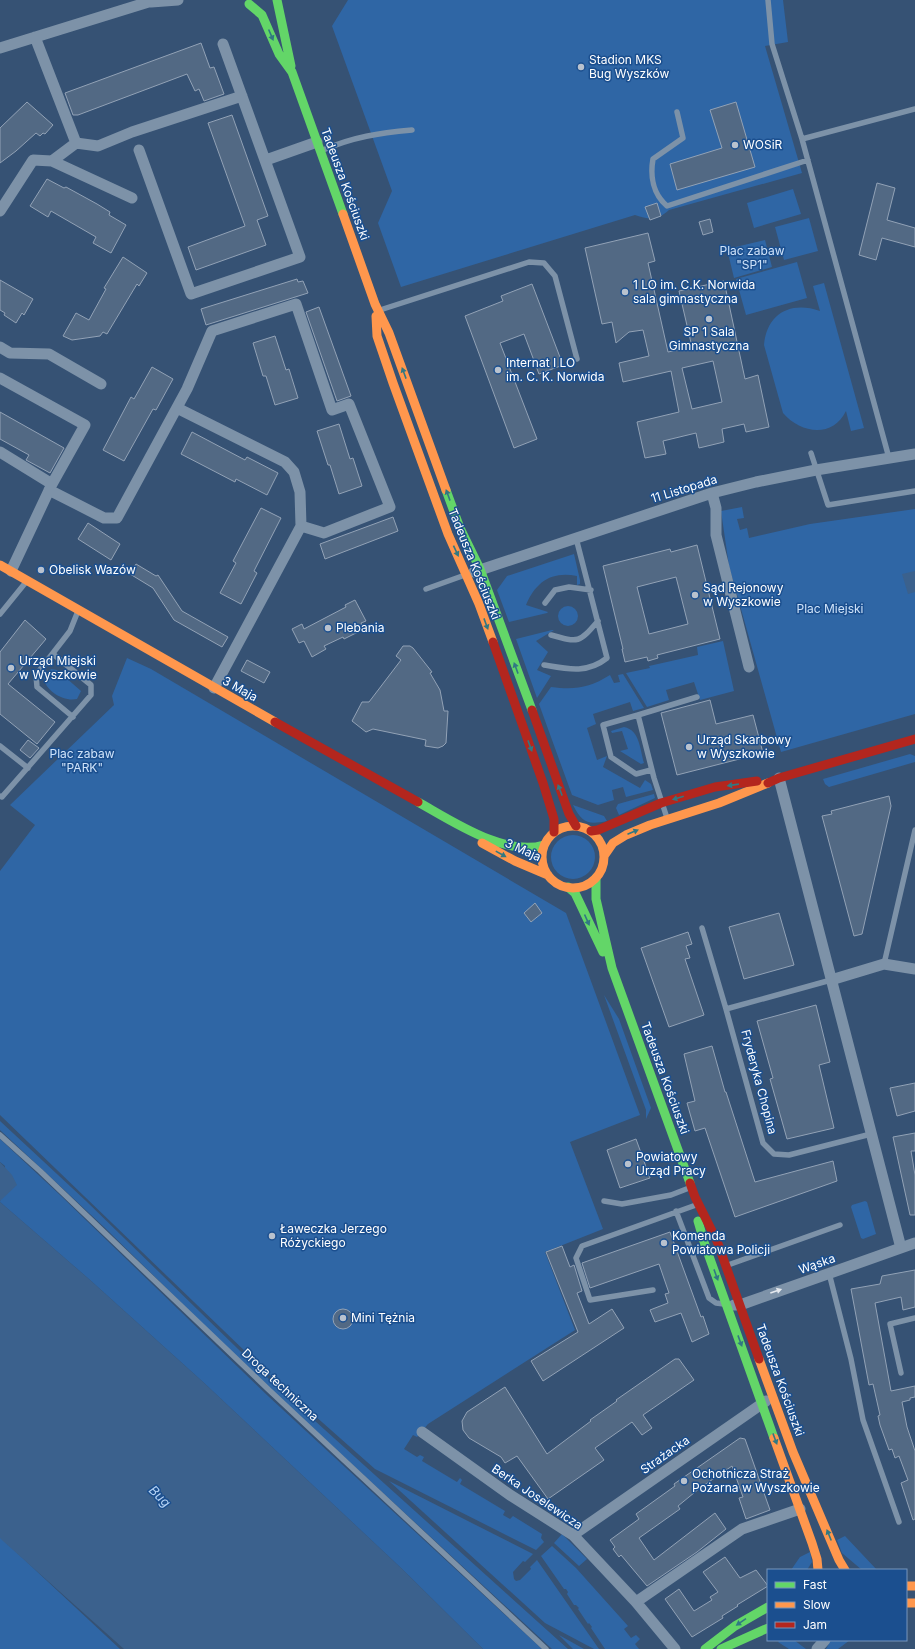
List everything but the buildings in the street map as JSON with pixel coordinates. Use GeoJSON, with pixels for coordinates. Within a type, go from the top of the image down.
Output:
{"type":"FeatureCollection","features":[{"type":"Feature","properties":{"kind":"main road"},"geometry":{"type":"LineString","coordinates":[[239,0],[249,4],[262,3]]}},
{"type":"Feature","properties":{"kind":"main road","name":"Tadeusza Kościuszki"},"geometry":{"type":"LineString","coordinates":[[277,0],[290,51],[292,72],[376,309],[389,333],[460,528],[480,569],[569,814],[576,826]]}},
{"type":"Feature","properties":{"kind":"main road","name":"Tadeusza Kościuszki"},"geometry":{"type":"LineString","coordinates":[[249,4],[262,15],[279,54],[292,72]]}},
{"type":"Feature","properties":{"kind":"main road","name":"Tadeusza Kościuszki"},"geometry":{"type":"LineString","coordinates":[[376,309],[378,336],[393,383],[448,534],[467,574],[543,783],[554,819],[554,832]]}},
{"type":"Feature","properties":{"kind":"main road","name":"3 Maja"},"geometry":{"type":"LineString","coordinates":[[0,565],[214,688],[470,831],[503,843],[531,849],[544,845]]}},
{"type":"Feature","properties":{"kind":"main road"},"geometry":{"type":"LineString","coordinates":[[604,856],[602,846],[598,838],[591,831],[576,826],[568,826],[554,832],[544,845],[542,861],[548,875],[553,881],[568,888],[583,886],[596,878],[600,871],[604,856],[614,843],[626,835],[667,819],[719,803],[779,778],[915,739]]}},
{"type":"Feature","properties":{"kind":"main road"},"geometry":{"type":"LineString","coordinates":[[591,831],[598,830],[661,803],[715,787],[779,778]]}},
{"type":"Feature","properties":{"kind":"main road","name":"3 Maja"},"geometry":{"type":"LineString","coordinates":[[470,831],[483,843],[504,856],[548,875]]}},
{"type":"Feature","properties":{"kind":"main road","name":"Tadeusza Kościuszki"},"geometry":{"type":"LineString","coordinates":[[596,878],[595,895],[606,936],[612,968],[691,1188],[695,1201],[698,1224],[800,1509],[817,1559],[818,1569]]}},
{"type":"Feature","properties":{"kind":"main road","name":"Tadeusza Kościuszki"},"geometry":{"type":"LineString","coordinates":[[568,888],[575,893],[597,942],[612,968]]}},
{"type":"Feature","properties":{"kind":"main road","name":"Tadeusza Kościuszki"},"geometry":{"type":"LineString","coordinates":[[695,1201],[711,1228],[792,1452],[839,1560],[844,1569]]}},
{"type":"Feature","properties":{"kind":"main road"},"geometry":{"type":"LineString","coordinates":[[705,1649],[716,1639],[747,1618],[767,1608]]}},
{"type":"Feature","properties":{"kind":"main road"},"geometry":{"type":"LineString","coordinates":[[721,1649],[767,1628]]}},
{"type":"Feature","properties":{"kind":"street"},"geometry":{"type":"LineString","coordinates":[[0,48],[153,1],[178,0]]}},
{"type":"Feature","properties":{"kind":"street"},"geometry":{"type":"LineString","coordinates":[[34,37],[76,143]]}},
{"type":"Feature","properties":{"kind":"street"},"geometry":{"type":"LineString","coordinates":[[139,150],[191,294],[300,257],[223,44]]}},
{"type":"Feature","properties":{"kind":"street"},"geometry":{"type":"LineString","coordinates":[[52,161],[76,143],[98,146],[132,132],[242,96]]}},
{"type":"Feature","properties":{"kind":"street"},"geometry":{"type":"LineString","coordinates":[[266,160],[319,146]]}},
{"type":"Feature","properties":{"kind":"street"},"geometry":{"type":"LineString","coordinates":[[0,211],[33,160],[52,161],[132,198]]}},
{"type":"Feature","properties":{"kind":"street"},"geometry":{"type":"LineString","coordinates":[[0,452],[50,487],[104,518],[118,518],[187,389],[212,331],[296,304],[332,410],[349,404],[390,507],[324,533],[301,526]]}},
{"type":"Feature","properties":{"kind":"street"},"geometry":{"type":"LineString","coordinates":[[0,347],[10,353],[49,354],[101,384]]}},
{"type":"Feature","properties":{"kind":"street"},"geometry":{"type":"LineString","coordinates":[[0,378],[85,426],[50,487],[11,571]]}},
{"type":"Feature","properties":{"kind":"street"},"geometry":{"type":"LineString","coordinates":[[177,408],[285,462],[294,472],[300,492],[301,526],[214,688]]}},
{"type":"Feature","properties":{"kind":"street","name":"11 Listopada"},"geometry":{"type":"LineString","coordinates":[[467,574],[712,493],[756,482],[816,470],[915,454]]}},
{"type":"Feature","properties":{"kind":"street"},"geometry":{"type":"LineString","coordinates":[[712,493],[716,508],[716,535],[748,667]]}},
{"type":"Feature","properties":{"kind":"street"},"geometry":{"type":"LineString","coordinates":[[779,778],[901,1248]]}},
{"type":"Feature","properties":{"kind":"street"},"geometry":{"type":"LineString","coordinates":[[831,980],[884,964],[915,969]]}},
{"type":"Feature","properties":{"kind":"street","name":"Wąska"},"geometry":{"type":"LineString","coordinates":[[726,1304],[740,1305],[915,1243]]}},
{"type":"Feature","properties":{"kind":"street","name":"Strażacka"},"geometry":{"type":"LineString","coordinates":[[573,1535],[762,1402],[773,1398]]}},
{"type":"Feature","properties":{"kind":"street","name":"Berka Joselewicza"},"geometry":{"type":"LineString","coordinates":[[422,1432],[510,1495],[573,1535],[636,1602],[675,1649]]}},
{"type":"Feature","properties":{"kind":"street"},"geometry":{"type":"LineString","coordinates":[[636,1602],[742,1529],[800,1509]]}},
{"type":"Feature","properties":{"kind":"street"},"geometry":{"type":"LineString","coordinates":[[817,1649],[824,1641]]}},
{"type":"Feature","properties":{"kind":"lane"},"geometry":{"type":"LineString","coordinates":[[768,0],[772,44],[802,138],[889,458]]}},
{"type":"Feature","properties":{"kind":"lane"},"geometry":{"type":"LineString","coordinates":[[802,138],[915,109]]}},
{"type":"Feature","properties":{"kind":"lane"},"geometry":{"type":"LineString","coordinates":[[677,112],[683,138],[653,159],[651,171],[655,191],[667,206],[808,160]]}},
{"type":"Feature","properties":{"kind":"lane"},"geometry":{"type":"LineString","coordinates":[[319,146],[334,145],[372,134],[412,130]]}},
{"type":"Feature","properties":{"kind":"lane"},"geometry":{"type":"LineString","coordinates":[[376,309],[529,262],[544,264],[555,276],[577,359]]}},
{"type":"Feature","properties":{"kind":"lane"},"geometry":{"type":"LineString","coordinates":[[811,453],[828,505],[915,491]]}},
{"type":"Feature","properties":{"kind":"lane"},"geometry":{"type":"LineString","coordinates":[[544,665],[572,670],[598,665],[607,658],[591,590],[576,537]]}},
{"type":"Feature","properties":{"kind":"lane"},"geometry":{"type":"LineString","coordinates":[[426,589],[467,574]]}},
{"type":"Feature","properties":{"kind":"lane"},"geometry":{"type":"LineString","coordinates":[[0,614],[27,580]]}},
{"type":"Feature","properties":{"kind":"lane"},"geometry":{"type":"LineString","coordinates":[[544,603],[555,590],[569,587],[591,590]]}},
{"type":"Feature","properties":{"kind":"lane"},"geometry":{"type":"LineString","coordinates":[[73,717],[37,687],[36,675],[70,631],[79,610]]}},
{"type":"Feature","properties":{"kind":"lane"},"geometry":{"type":"LineString","coordinates":[[551,635],[573,641],[585,636],[598,621]]}},
{"type":"Feature","properties":{"kind":"lane"},"geometry":{"type":"LineString","coordinates":[[0,796],[2,797],[91,695],[91,685],[53,654]]}},
{"type":"Feature","properties":{"kind":"lane"},"geometry":{"type":"LineString","coordinates":[[651,770],[636,774],[611,757],[604,725],[697,697]]}},
{"type":"Feature","properties":{"kind":"lane"},"geometry":{"type":"LineString","coordinates":[[638,715],[651,770],[667,819]]}},
{"type":"Feature","properties":{"kind":"lane"},"geometry":{"type":"LineString","coordinates":[[0,746],[28,768]]}},
{"type":"Feature","properties":{"kind":"lane"},"geometry":{"type":"LineString","coordinates":[[884,964],[915,830]]}},
{"type":"Feature","properties":{"kind":"lane","name":"Fryderyka Chopina"},"geometry":{"type":"LineString","coordinates":[[702,928],[763,1143],[774,1154],[789,1155],[871,1134]]}},
{"type":"Feature","properties":{"kind":"lane"},"geometry":{"type":"LineString","coordinates":[[726,1009],[831,980]]}},
{"type":"Feature","properties":{"kind":"lane","name":"Droga techniczna"},"geometry":{"type":"LineString","coordinates":[[0,1135],[40,1170],[275,1396],[546,1649]]}},
{"type":"Feature","properties":{"kind":"lane"},"geometry":{"type":"LineString","coordinates":[[604,1201],[622,1204],[671,1195],[691,1188]]}},
{"type":"Feature","properties":{"kind":"lane"},"geometry":{"type":"LineString","coordinates":[[652,1290],[590,1300],[576,1258],[582,1246],[676,1211],[695,1201]]}},
{"type":"Feature","properties":{"kind":"lane"},"geometry":{"type":"LineString","coordinates":[[676,1211],[708,1298],[716,1303],[726,1304]]}},
{"type":"Feature","properties":{"kind":"lane"},"geometry":{"type":"LineString","coordinates":[[726,1266],[840,1226]]}},
{"type":"Feature","properties":{"kind":"lane"},"geometry":{"type":"LineString","coordinates":[[829,1273],[863,1420],[899,1522]]}},
{"type":"Feature","properties":{"kind":"lane"},"geometry":{"type":"LineString","coordinates":[[901,1373],[890,1324],[915,1318]]}},
{"type":"Feature","properties":{"kind":"green space"},"geometry":{"type":"Polygon","coordinates":[[[348,0],[783,0],[788,42],[765,46],[802,173],[669,210],[656,218],[649,219],[635,215],[401,287],[378,223],[392,191],[332,26],[348,0]]]}},
{"type":"Feature","properties":{"kind":"green space"},"geometry":{"type":"Polygon","coordinates":[[[793,189],[801,214],[754,228],[747,203],[793,189]]]}},
{"type":"Feature","properties":{"kind":"green space"},"geometry":{"type":"Polygon","coordinates":[[[809,218],[818,251],[784,260],[775,227],[809,218]]]}},
{"type":"Feature","properties":{"kind":"green space","name":"Plac zabaw \"SP1\""},"geometry":{"type":"Polygon","coordinates":[[[765,240],[772,267],[734,278],[727,249],[765,240]]]}},
{"type":"Feature","properties":{"kind":"green space"},"geometry":{"type":"Polygon","coordinates":[[[797,262],[807,298],[746,315],[736,279],[797,262]]]}},
{"type":"Feature","properties":{"kind":"green space"},"geometry":{"type":"Polygon","coordinates":[[[824,283],[864,428],[851,431],[846,411],[840,420],[833,426],[825,429],[807,429],[790,420],[783,413],[764,345],[766,334],[770,325],[782,312],[799,308],[809,308],[820,311],[813,286],[824,283]]]}},
{"type":"Feature","properties":{"kind":"green space","name":"Plac Miejski"},"geometry":{"type":"Polygon","coordinates":[[[742,507],[744,518],[737,519],[740,530],[747,528],[749,538],[810,524],[915,509],[915,714],[781,752],[729,566],[721,511],[742,507]]]}},
{"type":"Feature","properties":{"kind":"green space"},"geometry":{"type":"Polygon","coordinates":[[[574,554],[580,584],[577,585],[577,576],[559,575],[546,580],[535,590],[526,605],[548,612],[509,622],[497,590],[507,576],[574,554]]]}},
{"type":"Feature","properties":{"kind":"green space"},"geometry":{"type":"Polygon","coordinates":[[[568,606],[575,609],[578,616],[575,623],[568,626],[561,623],[558,616],[561,609],[568,606]]]}},
{"type":"Feature","properties":{"kind":"green space"},"geometry":{"type":"Polygon","coordinates":[[[554,630],[536,641],[548,652],[537,670],[551,676],[537,698],[516,639],[554,630]]]}},
{"type":"Feature","properties":{"kind":"green space"},"geometry":{"type":"Polygon","coordinates":[[[723,641],[734,691],[700,700],[694,682],[666,690],[669,700],[647,707],[626,673],[650,668],[649,666],[698,655],[697,647],[723,641]]]}},
{"type":"Feature","properties":{"kind":"green space","name":"Plac zabaw \"PARK\""},"geometry":{"type":"Polygon","coordinates":[[[127,658],[151,669],[566,913],[640,1115],[570,1142],[603,1229],[545,1252],[575,1330],[428,1424],[417,1437],[413,1435],[404,1449],[417,1457],[420,1455],[424,1457],[422,1461],[457,1482],[460,1478],[462,1480],[460,1484],[505,1511],[503,1515],[510,1519],[513,1516],[542,1534],[541,1538],[544,1542],[536,1550],[375,1469],[279,1384],[0,1115],[0,871],[35,825],[10,805],[114,705],[112,696],[127,658]]]}},
{"type":"Feature","properties":{"kind":"green space"},"geometry":{"type":"Polygon","coordinates":[[[51,669],[57,670],[81,691],[77,699],[66,699],[51,691],[45,683],[44,678],[51,669]]]}},
{"type":"Feature","properties":{"kind":"green space"},"geometry":{"type":"Polygon","coordinates":[[[623,674],[644,708],[633,711],[630,702],[593,714],[596,724],[587,728],[597,760],[607,756],[603,767],[640,788],[645,780],[651,784],[653,790],[626,797],[623,787],[612,790],[614,800],[598,805],[572,795],[539,704],[551,687],[582,687],[595,683],[610,675],[614,683],[620,682],[618,675],[623,674]]]}},
{"type":"Feature","properties":{"kind":"green space"},"geometry":{"type":"Polygon","coordinates":[[[624,727],[633,732],[636,736],[644,763],[641,764],[620,751],[628,749],[622,731],[612,733],[611,731],[624,727]]]}},
{"type":"Feature","properties":{"kind":"green space"},"geometry":{"type":"Polygon","coordinates":[[[910,754],[915,756],[915,762],[829,787],[825,784],[823,779],[910,754]]]}},
{"type":"Feature","properties":{"kind":"green space"},"geometry":{"type":"Polygon","coordinates":[[[654,794],[655,798],[619,815],[616,808],[618,804],[654,794]]]}},
{"type":"Feature","properties":{"kind":"green space"},"geometry":{"type":"Polygon","coordinates":[[[573,805],[604,816],[607,821],[595,823],[586,821],[579,816],[573,805]]]}},
{"type":"Feature","properties":{"kind":"green space"},"geometry":{"type":"Polygon","coordinates":[[[573,835],[585,839],[591,845],[595,857],[591,869],[585,875],[573,879],[561,875],[555,869],[551,857],[555,845],[561,839],[573,835]]]}},
{"type":"Feature","properties":{"kind":"green space"},"geometry":{"type":"Polygon","coordinates":[[[604,995],[619,1019],[651,1108],[646,1119],[646,1110],[604,995]]]}},
{"type":"Feature","properties":{"kind":"green space"},"geometry":{"type":"Polygon","coordinates":[[[0,1121],[86,1201],[274,1384],[568,1649],[552,1649],[250,1370],[104,1227],[0,1130],[0,1121]]]}},
{"type":"Feature","properties":{"kind":"green space"},"geometry":{"type":"Polygon","coordinates":[[[0,1139],[268,1396],[542,1649],[483,1649],[401,1568],[203,1382],[90,1280],[0,1202],[5,1166],[0,1162],[0,1139]]]}},
{"type":"Feature","properties":{"kind":"green space"},"geometry":{"type":"Polygon","coordinates":[[[865,1201],[867,1202],[876,1234],[863,1239],[861,1238],[851,1207],[852,1205],[865,1201]]]}},
{"type":"Feature","properties":{"kind":"green space"},"geometry":{"type":"Polygon","coordinates":[[[389,1481],[533,1554],[525,1562],[523,1561],[513,1572],[514,1579],[516,1581],[520,1580],[531,1569],[530,1567],[537,1560],[599,1649],[594,1649],[545,1623],[389,1481]]]}},
{"type":"Feature","properties":{"kind":"green space"},"geometry":{"type":"Polygon","coordinates":[[[562,1534],[587,1559],[579,1566],[554,1543],[562,1534]]]}},
{"type":"Feature","properties":{"kind":"green space"},"geometry":{"type":"Polygon","coordinates":[[[845,1536],[876,1569],[861,1569],[842,1553],[837,1540],[845,1536]]]}},
{"type":"Feature","properties":{"kind":"green space"},"geometry":{"type":"Polygon","coordinates":[[[0,1537],[120,1649],[0,1649],[0,1537]]]}},
{"type":"Feature","properties":{"kind":"green space"},"geometry":{"type":"Polygon","coordinates":[[[552,1546],[576,1568],[628,1626],[624,1629],[631,1638],[636,1635],[640,1639],[635,1644],[639,1649],[605,1649],[591,1628],[592,1627],[589,1623],[588,1624],[578,1609],[579,1608],[574,1605],[567,1594],[568,1592],[566,1589],[564,1589],[541,1556],[552,1546]]]}},
{"type":"Feature","properties":{"kind":"green space"},"geometry":{"type":"Polygon","coordinates":[[[810,1552],[812,1562],[808,1569],[792,1569],[800,1557],[810,1552]]]}},
{"type":"Feature","properties":{"kind":"green space"},"geometry":{"type":"Polygon","coordinates":[[[559,1635],[584,1649],[573,1649],[559,1635]]]}},
{"type":"Feature","properties":{"kind":"green space"},"geometry":{"type":"Polygon","coordinates":[[[795,1641],[806,1649],[789,1649],[778,1642],[795,1641]]]}},
{"type":"Feature","properties":{"kind":"green space"},"geometry":{"type":"Polygon","coordinates":[[[830,1641],[849,1641],[838,1649],[826,1649],[830,1641]]]}},
{"type":"Feature","properties":{"kind":"water"},"geometry":{"type":"Polygon","coordinates":[[[915,571],[915,592],[908,594],[902,574],[915,571]]]}},
{"type":"Feature","properties":{"kind":"water"},"geometry":{"type":"Polygon","coordinates":[[[0,1162],[12,1175],[17,1185],[0,1201],[0,1162]]]}},
{"type":"Feature","properties":{"kind":"water","name":"Bug"},"geometry":{"type":"Polygon","coordinates":[[[0,1202],[90,1280],[203,1382],[401,1568],[483,1649],[124,1649],[3,1541],[0,1538],[0,1202]]]}},
{"type":"Feature","properties":{"kind":"traffic: fast"},"geometry":{"type":"LineString","coordinates":[[277,0],[291,66]]}},
{"type":"Feature","properties":{"kind":"traffic: fast"},"geometry":{"type":"LineString","coordinates":[[249,4],[262,15],[279,54],[292,72],[343,214]]}},
{"type":"Feature","properties":{"kind":"traffic: fast"},"geometry":{"type":"LineString","coordinates":[[446,490],[460,528],[480,569],[532,710]]}},
{"type":"Feature","properties":{"kind":"traffic: fast"},"geometry":{"type":"LineString","coordinates":[[418,802],[463,827],[496,842],[513,846],[529,847],[544,845]]}},
{"type":"Feature","properties":{"kind":"traffic: fast"},"geometry":{"type":"LineString","coordinates":[[596,878],[596,899],[612,968],[690,1183]]}},
{"type":"Feature","properties":{"kind":"traffic: fast"},"geometry":{"type":"LineString","coordinates":[[568,887],[575,893],[603,952]]}},
{"type":"Feature","properties":{"kind":"traffic: fast"},"geometry":{"type":"LineString","coordinates":[[698,1221],[705,1245],[774,1438]]}},
{"type":"Feature","properties":{"kind":"traffic: fast"},"geometry":{"type":"LineString","coordinates":[[705,1649],[735,1626],[767,1608]]}},
{"type":"Feature","properties":{"kind":"traffic: fast"},"geometry":{"type":"LineString","coordinates":[[721,1649],[767,1628]]}},
{"type":"Feature","properties":{"kind":"traffic: slow"},"geometry":{"type":"LineString","coordinates":[[343,214],[375,304],[389,333],[446,490]]}},
{"type":"Feature","properties":{"kind":"traffic: slow"},"geometry":{"type":"LineString","coordinates":[[376,316],[377,336],[393,383],[448,534],[479,604],[493,642]]}},
{"type":"Feature","properties":{"kind":"traffic: slow"},"geometry":{"type":"LineString","coordinates":[[0,565],[275,722]]}},
{"type":"Feature","properties":{"kind":"traffic: slow"},"geometry":{"type":"LineString","coordinates":[[604,856],[613,843],[626,835],[650,825],[719,803],[768,783]]}},
{"type":"Feature","properties":{"kind":"traffic: slow"},"geometry":{"type":"LineString","coordinates":[[573,826],[585,828],[595,835],[602,845],[604,857],[602,869],[595,879],[585,886],[573,888],[561,886],[551,879],[544,869],[542,857],[544,845],[551,835],[561,828],[573,826]]}},
{"type":"Feature","properties":{"kind":"traffic: slow"},"geometry":{"type":"LineString","coordinates":[[482,843],[515,861],[548,875]]}},
{"type":"Feature","properties":{"kind":"traffic: slow"},"geometry":{"type":"LineString","coordinates":[[759,1359],[793,1452],[839,1560],[844,1569]]}},
{"type":"Feature","properties":{"kind":"traffic: slow"},"geometry":{"type":"LineString","coordinates":[[774,1438],[812,1543],[817,1559],[818,1569]]}},
{"type":"Feature","properties":{"kind":"traffic: slow"},"geometry":{"type":"LineString","coordinates":[[907,1586],[915,1586]]}},
{"type":"Feature","properties":{"kind":"traffic: slow"},"geometry":{"type":"LineString","coordinates":[[907,1603],[915,1603]]}},
{"type":"Feature","properties":{"kind":"traffic: jam"},"geometry":{"type":"LineString","coordinates":[[493,642],[543,783],[554,819],[554,832]]}},
{"type":"Feature","properties":{"kind":"traffic: jam"},"geometry":{"type":"LineString","coordinates":[[532,710],[569,814],[576,826]]}},
{"type":"Feature","properties":{"kind":"traffic: jam"},"geometry":{"type":"LineString","coordinates":[[275,722],[418,802]]}},
{"type":"Feature","properties":{"kind":"traffic: jam"},"geometry":{"type":"LineString","coordinates":[[768,783],[779,778],[915,739]]}},
{"type":"Feature","properties":{"kind":"traffic: jam"},"geometry":{"type":"LineString","coordinates":[[591,831],[598,830],[661,803],[715,787],[757,781]]}},
{"type":"Feature","properties":{"kind":"traffic: jam"},"geometry":{"type":"LineString","coordinates":[[690,1183],[695,1197],[717,1241],[759,1359]]}},
{"type":"Feature","properties":{"kind":"place","name":"Stadion MKS Bug Wyszków"},"geometry":{"type":"Point","coordinates":[581,67]}},
{"type":"Feature","properties":{"kind":"place","name":"WOSiR"},"geometry":{"type":"Point","coordinates":[735,145]}},
{"type":"Feature","properties":{"kind":"place","name":"1 LO im. C.K. Norwida sala gimnastyczna"},"geometry":{"type":"Point","coordinates":[625,292]}},
{"type":"Feature","properties":{"kind":"place","name":"SP 1 Sala Gimnastyczna"},"geometry":{"type":"Point","coordinates":[709,319]}},
{"type":"Feature","properties":{"kind":"place","name":"Internat I LO im. C. K. Norwida"},"geometry":{"type":"Point","coordinates":[498,370]}},
{"type":"Feature","properties":{"kind":"place","name":"Obelisk Wazów"},"geometry":{"type":"Point","coordinates":[41,570]}},
{"type":"Feature","properties":{"kind":"place","name":"Sąd Rejonowy w Wyszkowie"},"geometry":{"type":"Point","coordinates":[695,595]}},
{"type":"Feature","properties":{"kind":"place","name":"Plebania"},"geometry":{"type":"Point","coordinates":[328,628]}},
{"type":"Feature","properties":{"kind":"place","name":"Urząd Miejski w Wyszkowie"},"geometry":{"type":"Point","coordinates":[11,668]}},
{"type":"Feature","properties":{"kind":"place","name":"Urząd Skarbowy w Wyszkowie"},"geometry":{"type":"Point","coordinates":[689,747]}},
{"type":"Feature","properties":{"kind":"place","name":"Powiatowy Urząd Pracy"},"geometry":{"type":"Point","coordinates":[628,1164]}},
{"type":"Feature","properties":{"kind":"place","name":"Ławeczka Jerzego Różyckiego"},"geometry":{"type":"Point","coordinates":[272,1236]}},
{"type":"Feature","properties":{"kind":"place","name":"Komenda Powiatowa Policji"},"geometry":{"type":"Point","coordinates":[664,1243]}},
{"type":"Feature","properties":{"kind":"place","name":"Mini Tężnia"},"geometry":{"type":"Point","coordinates":[343,1318]}},
{"type":"Feature","properties":{"kind":"place","name":"Ochotnicza Straż Pożarna w Wyszkowie"},"geometry":{"type":"Point","coordinates":[684,1481]}}]}
